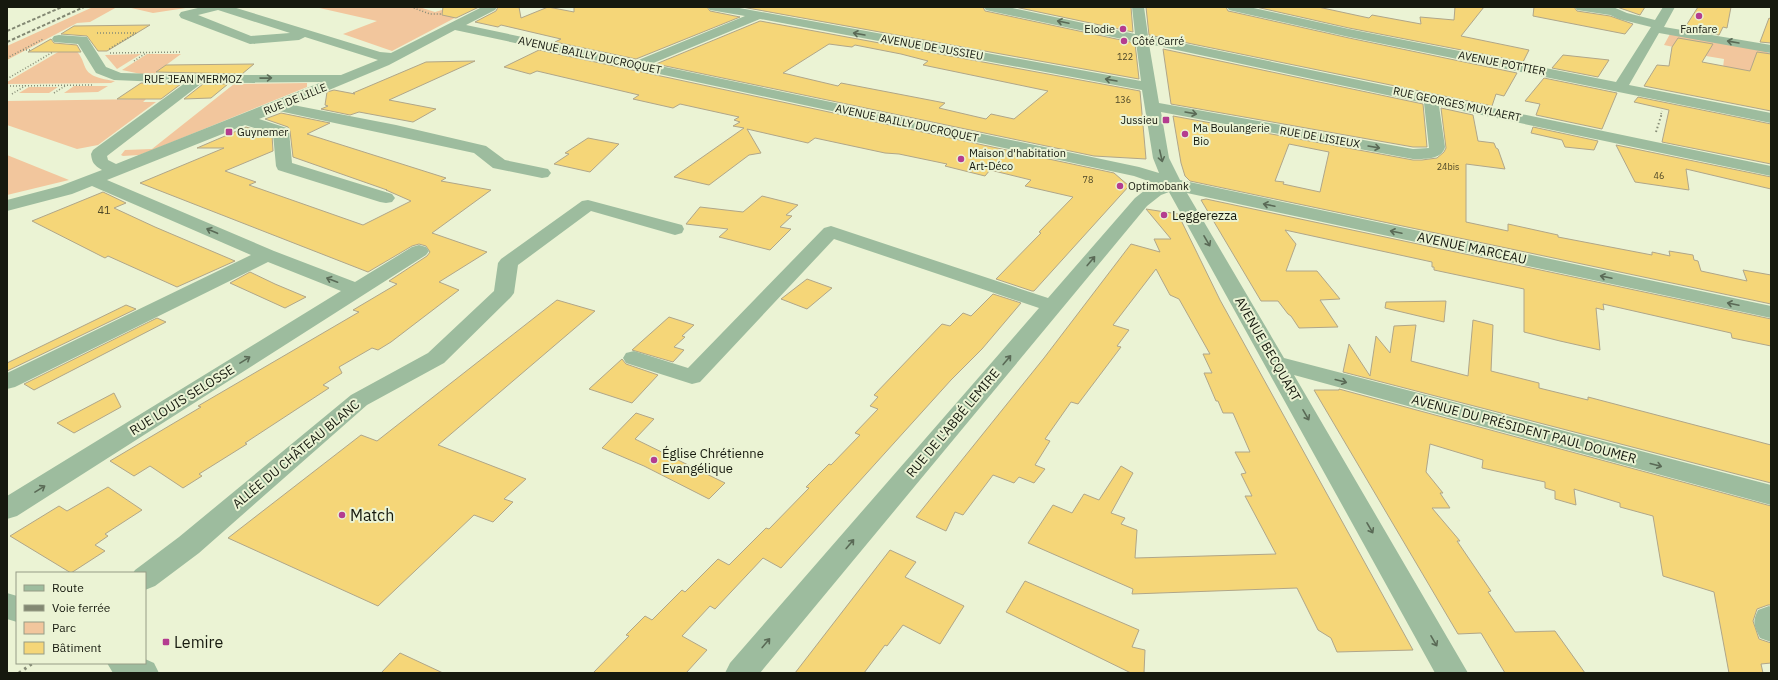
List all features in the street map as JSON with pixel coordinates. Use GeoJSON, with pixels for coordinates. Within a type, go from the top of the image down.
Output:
{"type":"FeatureCollection","features":[{"type":"Feature","properties":{"kind":"street"},"geometry":{"type":"LineString","coordinates":[[216,7],[185,15],[252,40],[309,35]]}},
{"type":"Feature","properties":{"kind":"street"},"geometry":{"type":"LineString","coordinates":[[220,7],[379,56],[393,57]]}},
{"type":"Feature","properties":{"kind":"street","name":"RUE DE LILLE"},"geometry":{"type":"LineString","coordinates":[[7,206],[53,195],[244,120],[393,57],[447,23],[491,7]]}},
{"type":"Feature","properties":{"kind":"street","name":"AVENUE DE JUSSIEU"},"geometry":{"type":"LineString","coordinates":[[714,7],[1149,87]]}},
{"type":"Feature","properties":{"kind":"street"},"geometry":{"type":"LineString","coordinates":[[633,67],[780,7]]}},
{"type":"Feature","properties":{"kind":"street","name":"RUE GEORGES MUYLAERT"},"geometry":{"type":"LineString","coordinates":[[990,7],[1771,171]]}},
{"type":"Feature","properties":{"kind":"street","name":"AVENUE BECQUART"},"geometry":{"type":"LineString","coordinates":[[1138,7],[1161,158],[1173,184],[1277,363],[1452,673]]}},
{"type":"Feature","properties":{"kind":"street","name":"AVENUE POTTIER"},"geometry":{"type":"LineString","coordinates":[[1232,7],[1342,31],[1771,118]]}},
{"type":"Feature","properties":{"kind":"street"},"geometry":{"type":"LineString","coordinates":[[1581,7],[1612,9],[1632,19],[1771,49]]}},
{"type":"Feature","properties":{"kind":"street"},"geometry":{"type":"LineString","coordinates":[[1620,87],[1669,7]]}},
{"type":"Feature","properties":{"kind":"street","name":"AVENUE BAILLY DUCROQUET"},"geometry":{"type":"LineString","coordinates":[[447,23],[633,67],[1126,178],[1173,184]]}},
{"type":"Feature","properties":{"kind":"street"},"geometry":{"type":"LineString","coordinates":[[59,39],[76,39]]}},
{"type":"Feature","properties":{"kind":"street","name":"RUE JEAN MERMOZ"},"geometry":{"type":"LineString","coordinates":[[76,39],[83,40],[97,56],[101,70],[120,77],[199,79],[345,78]]}},
{"type":"Feature","properties":{"kind":"street"},"geometry":{"type":"LineString","coordinates":[[116,171],[100,162],[99,154],[199,79]]}},
{"type":"Feature","properties":{"kind":"street","name":"RUE DE LISIEUX"},"geometry":{"type":"LineString","coordinates":[[1152,106],[1413,154],[1424,154],[1436,151],[1437,147],[1431,99]]}},
{"type":"Feature","properties":{"kind":"street"},"geometry":{"type":"LineString","coordinates":[[278,106],[480,149],[499,164],[542,173]]}},
{"type":"Feature","properties":{"kind":"street"},"geometry":{"type":"LineString","coordinates":[[244,120],[281,131],[284,166],[386,198]]}},
{"type":"Feature","properties":{"kind":"street"},"geometry":{"type":"LineString","coordinates":[[93,180],[267,255],[357,290]]}},
{"type":"Feature","properties":{"kind":"street","name":"RUE DE LILLE"},"geometry":{"type":"LineString","coordinates":[[7,199],[40,193],[93,180]]}},
{"type":"Feature","properties":{"kind":"street","name":"RUE DE L'ABBÉ LEMIRE"},"geometry":{"type":"LineString","coordinates":[[741,673],[1142,202],[1155,191],[1173,184]]}},
{"type":"Feature","properties":{"kind":"street","name":"AVENUE MARCEAU"},"geometry":{"type":"LineString","coordinates":[[1173,184],[1771,312]]}},
{"type":"Feature","properties":{"kind":"street","name":"ALLÉE DU CHÂTEAU BLANC"},"geometry":{"type":"LineString","coordinates":[[146,577],[189,545],[359,400],[436,358],[504,292],[508,263],[588,206],[675,228]]}},
{"type":"Feature","properties":{"kind":"street"},"geometry":{"type":"LineString","coordinates":[[634,358],[692,377],[831,232],[1053,306]]}},
{"type":"Feature","properties":{"kind":"street","name":"RUE LOUIS SELOSSE"},"geometry":{"type":"LineString","coordinates":[[7,509],[419,251]]}},
{"type":"Feature","properties":{"kind":"street"},"geometry":{"type":"LineString","coordinates":[[7,382],[267,255]]}},
{"type":"Feature","properties":{"kind":"street","name":"AVENUE DU PRÉSIDENT PAUL DOUMER"},"geometry":{"type":"LineString","coordinates":[[1277,363],[1771,495]]}},
{"type":"Feature","properties":{"kind":"street"},"geometry":{"type":"LineString","coordinates":[[7,605],[16,610]]}},
{"type":"Feature","properties":{"kind":"street"},"geometry":{"type":"LineString","coordinates":[[125,664],[143,673]]}},
{"type":"Feature","properties":{"kind":"path"},"geometry":{"type":"LineString","coordinates":[[411,7],[430,14],[447,23]]}},
{"type":"Feature","properties":{"kind":"path"},"geometry":{"type":"LineString","coordinates":[[97,33],[136,33],[97,56]]}},
{"type":"Feature","properties":{"kind":"path"},"geometry":{"type":"LineString","coordinates":[[7,58],[44,38]]}},
{"type":"Feature","properties":{"kind":"path"},"geometry":{"type":"LineString","coordinates":[[7,79],[76,39]]}},
{"type":"Feature","properties":{"kind":"path"},"geometry":{"type":"LineString","coordinates":[[22,50],[30,50]]}},
{"type":"Feature","properties":{"kind":"path"},"geometry":{"type":"LineString","coordinates":[[97,56],[182,52]]}},
{"type":"Feature","properties":{"kind":"path"},"geometry":{"type":"LineString","coordinates":[[54,93],[66,85]]}},
{"type":"Feature","properties":{"kind":"path"},"geometry":{"type":"LineString","coordinates":[[12,94],[26,86]]}},
{"type":"Feature","properties":{"kind":"path"},"geometry":{"type":"LineString","coordinates":[[1653,146],[1665,97]]}},
{"type":"Feature","properties":{"kind":"path"},"geometry":{"type":"LineString","coordinates":[[19,673],[32,664]]}},
{"type":"Feature","properties":{"kind":"green space"},"geometry":{"type":"Polygon","coordinates":[[[93,7],[117,7],[90,22],[77,23],[7,60],[7,46],[93,7]]]}},
{"type":"Feature","properties":{"kind":"green space"},"geometry":{"type":"Polygon","coordinates":[[[127,7],[192,7],[153,13],[127,7]]]}},
{"type":"Feature","properties":{"kind":"green space"},"geometry":{"type":"Polygon","coordinates":[[[315,7],[419,7],[435,12],[452,7],[468,11],[392,51],[343,34],[377,21],[315,7]]]}},
{"type":"Feature","properties":{"kind":"green space"},"geometry":{"type":"Polygon","coordinates":[[[1670,34],[1765,51],[1771,54],[1771,75],[1723,68],[1724,59],[1682,52],[1683,49],[1664,45],[1670,34]]]}},
{"type":"Feature","properties":{"kind":"green space"},"geometry":{"type":"Polygon","coordinates":[[[70,45],[81,57],[88,72],[102,78],[115,81],[111,83],[7,84],[7,82],[70,45]]]}},
{"type":"Feature","properties":{"kind":"green space"},"geometry":{"type":"Polygon","coordinates":[[[141,54],[117,69],[105,55],[141,54]]]}},
{"type":"Feature","properties":{"kind":"green space"},"geometry":{"type":"Polygon","coordinates":[[[147,54],[181,54],[154,74],[141,74],[122,70],[147,54]]]}},
{"type":"Feature","properties":{"kind":"green space"},"geometry":{"type":"Polygon","coordinates":[[[307,83],[307,87],[150,151],[139,155],[121,155],[125,150],[152,149],[234,84],[307,83]]]}},
{"type":"Feature","properties":{"kind":"green space"},"geometry":{"type":"Polygon","coordinates":[[[74,86],[108,86],[98,92],[64,93],[74,86]]]}},
{"type":"Feature","properties":{"kind":"green space"},"geometry":{"type":"Polygon","coordinates":[[[29,87],[58,87],[49,93],[19,93],[29,87]]]}},
{"type":"Feature","properties":{"kind":"green space"},"geometry":{"type":"Polygon","coordinates":[[[146,99],[143,102],[156,102],[98,145],[77,149],[7,125],[7,101],[146,99]]]}},
{"type":"Feature","properties":{"kind":"green space"},"geometry":{"type":"Polygon","coordinates":[[[7,155],[69,180],[7,195],[7,155]]]}},
{"type":"Feature","properties":{"kind":"building"},"geometry":{"type":"Polygon","coordinates":[[[443,7],[479,7],[456,18],[442,15],[443,7]]]}},
{"type":"Feature","properties":{"kind":"building"},"geometry":{"type":"Polygon","coordinates":[[[498,7],[519,7],[521,18],[548,7],[574,12],[574,7],[707,7],[710,11],[740,17],[636,59],[555,42],[561,39],[501,25],[498,27],[475,22],[496,11],[498,7]]]}},
{"type":"Feature","properties":{"kind":"building"},"geometry":{"type":"Polygon","coordinates":[[[742,7],[983,7],[985,11],[1135,43],[1139,79],[742,7]]]}},
{"type":"Feature","properties":{"kind":"building"},"geometry":{"type":"Polygon","coordinates":[[[1015,7],[1131,7],[1133,32],[1015,7]]]}},
{"type":"Feature","properties":{"kind":"building"},"geometry":{"type":"Polygon","coordinates":[[[1146,7],[1226,7],[1228,11],[1517,73],[1504,96],[1496,94],[1492,106],[1149,35],[1146,7]]]}},
{"type":"Feature","properties":{"kind":"building"},"geometry":{"type":"Polygon","coordinates":[[[1256,7],[1318,7],[1369,18],[1372,15],[1421,24],[1420,17],[1454,20],[1455,7],[1484,7],[1461,36],[1529,50],[1523,62],[1349,28],[1256,7]]]}},
{"type":"Feature","properties":{"kind":"building"},"geometry":{"type":"Polygon","coordinates":[[[1534,7],[1574,7],[1577,11],[1610,16],[1633,24],[1625,34],[1533,16],[1534,7]]]}},
{"type":"Feature","properties":{"kind":"building"},"geometry":{"type":"Polygon","coordinates":[[[1617,7],[1645,7],[1640,15],[1617,7]]]}},
{"type":"Feature","properties":{"kind":"building"},"geometry":{"type":"Polygon","coordinates":[[[1698,7],[1731,7],[1727,28],[1723,27],[1719,35],[1684,29],[1698,7]]]}},
{"type":"Feature","properties":{"kind":"building"},"geometry":{"type":"Polygon","coordinates":[[[1769,18],[1771,19],[1771,43],[1760,42],[1769,18]]]}},
{"type":"Feature","properties":{"kind":"building"},"geometry":{"type":"Polygon","coordinates":[[[760,21],[1140,91],[1146,159],[1094,156],[656,64],[760,21]],[[829,44],[783,73],[838,86],[841,83],[945,103],[939,108],[986,119],[991,114],[1014,119],[1048,91],[923,65],[928,61],[901,54],[855,45],[852,47],[829,44]]]}},
{"type":"Feature","properties":{"kind":"building"},"geometry":{"type":"Polygon","coordinates":[[[150,25],[107,51],[98,51],[87,36],[61,34],[74,26],[150,25]]]}},
{"type":"Feature","properties":{"kind":"building"},"geometry":{"type":"Polygon","coordinates":[[[1678,38],[1713,44],[1702,62],[1750,71],[1757,52],[1771,54],[1771,111],[1644,86],[1657,65],[1669,66],[1672,47],[1678,38]]]}},
{"type":"Feature","properties":{"kind":"building"},"geometry":{"type":"Polygon","coordinates":[[[51,39],[54,43],[77,45],[81,52],[28,52],[51,39]]]}},
{"type":"Feature","properties":{"kind":"building"},"geometry":{"type":"Polygon","coordinates":[[[1163,49],[1423,104],[1427,147],[1413,147],[1171,104],[1163,49]]]}},
{"type":"Feature","properties":{"kind":"building"},"geometry":{"type":"Polygon","coordinates":[[[539,50],[1114,173],[1129,186],[1034,291],[1032,291],[996,279],[1041,233],[1039,232],[1073,197],[1025,186],[1031,180],[990,170],[985,176],[945,166],[947,164],[899,154],[885,153],[815,138],[808,143],[747,129],[761,153],[749,155],[709,185],[674,177],[744,128],[733,126],[740,122],[734,120],[739,117],[680,104],[673,108],[633,99],[639,95],[537,71],[530,74],[504,67],[539,50]]]}},
{"type":"Feature","properties":{"kind":"building"},"geometry":{"type":"Polygon","coordinates":[[[1563,55],[1609,60],[1598,77],[1552,68],[1563,55]]]}},
{"type":"Feature","properties":{"kind":"building"},"geometry":{"type":"Polygon","coordinates":[[[475,61],[389,100],[436,109],[413,122],[359,112],[350,115],[321,109],[328,106],[325,105],[327,92],[334,90],[355,94],[353,93],[426,62],[475,61]]]}},
{"type":"Feature","properties":{"kind":"building"},"geometry":{"type":"Polygon","coordinates":[[[254,64],[242,74],[156,72],[166,65],[254,64]]]}},
{"type":"Feature","properties":{"kind":"building"},"geometry":{"type":"Polygon","coordinates":[[[1544,78],[1617,93],[1602,129],[1536,115],[1540,104],[1525,101],[1544,78]]]}},
{"type":"Feature","properties":{"kind":"building"},"geometry":{"type":"Polygon","coordinates":[[[141,83],[181,84],[161,99],[117,99],[141,83]]]}},
{"type":"Feature","properties":{"kind":"building"},"geometry":{"type":"Polygon","coordinates":[[[203,84],[228,84],[211,98],[184,99],[203,84]]]}},
{"type":"Feature","properties":{"kind":"building"},"geometry":{"type":"Polygon","coordinates":[[[1638,97],[1771,124],[1771,164],[1662,142],[1669,110],[1634,102],[1638,97]]]}},
{"type":"Feature","properties":{"kind":"building"},"geometry":{"type":"Polygon","coordinates":[[[1441,108],[1473,115],[1478,141],[1494,143],[1498,149],[1505,169],[1466,164],[1466,222],[1508,231],[1508,224],[1558,235],[1558,237],[1652,255],[1652,252],[1670,256],[1669,251],[1693,255],[1694,260],[1698,261],[1701,271],[1747,281],[1743,270],[1771,275],[1771,304],[1190,181],[1185,176],[1181,163],[1173,116],[1413,160],[1437,158],[1446,148],[1441,108]],[[1289,144],[1275,181],[1320,192],[1329,152],[1289,144]]]}},
{"type":"Feature","properties":{"kind":"building"},"geometry":{"type":"Polygon","coordinates":[[[281,113],[330,123],[307,134],[446,178],[441,181],[491,190],[432,233],[487,252],[439,282],[459,290],[391,342],[378,350],[372,348],[339,367],[342,373],[323,385],[329,388],[245,443],[247,444],[199,474],[202,476],[183,488],[150,466],[134,476],[110,461],[201,407],[198,406],[359,312],[353,310],[397,284],[389,281],[427,256],[430,252],[426,246],[419,244],[412,246],[368,272],[140,183],[224,148],[197,148],[246,127],[272,135],[273,151],[225,171],[256,182],[249,185],[363,225],[411,201],[387,190],[293,157],[290,131],[288,127],[265,119],[281,113]]]}},
{"type":"Feature","properties":{"kind":"building"},"geometry":{"type":"Polygon","coordinates":[[[1533,127],[1598,141],[1594,150],[1565,147],[1562,140],[1531,133],[1533,127]]]}},
{"type":"Feature","properties":{"kind":"building"},"geometry":{"type":"Polygon","coordinates":[[[588,138],[619,144],[590,172],[554,164],[569,154],[565,153],[588,138]]]}},
{"type":"Feature","properties":{"kind":"building"},"geometry":{"type":"Polygon","coordinates":[[[1616,145],[1771,177],[1771,189],[1686,169],[1689,190],[1635,182],[1616,145]]]}},
{"type":"Feature","properties":{"kind":"building"},"geometry":{"type":"Polygon","coordinates":[[[103,192],[126,203],[114,208],[235,261],[177,287],[108,256],[105,258],[32,221],[103,192]]]}},
{"type":"Feature","properties":{"kind":"building"},"geometry":{"type":"Polygon","coordinates":[[[762,196],[798,205],[786,215],[792,216],[780,227],[791,229],[770,250],[719,237],[728,229],[686,224],[700,207],[743,212],[762,196]]]}},
{"type":"Feature","properties":{"kind":"building"},"geometry":{"type":"Polygon","coordinates":[[[1206,199],[1771,319],[1771,346],[1732,338],[1731,333],[1603,304],[1604,310],[1596,308],[1600,350],[1560,341],[1524,332],[1524,289],[1434,270],[1434,267],[1432,267],[1432,262],[1285,230],[1296,244],[1286,271],[1317,271],[1340,299],[1320,300],[1338,327],[1299,328],[1278,301],[1261,301],[1201,200],[1206,199]]]}},
{"type":"Feature","properties":{"kind":"building"},"geometry":{"type":"Polygon","coordinates":[[[1146,209],[1178,214],[1220,300],[1413,650],[1337,652],[1331,638],[1318,630],[1297,588],[1132,594],[1133,589],[1028,543],[1053,505],[1072,513],[1084,494],[1099,500],[1121,466],[1133,473],[1111,513],[1125,518],[1121,524],[1137,530],[1135,558],[1276,554],[1245,496],[1252,496],[1241,474],[1246,473],[1235,452],[1250,452],[1233,413],[1223,413],[1204,373],[1212,373],[1203,354],[1210,354],[1179,299],[1170,295],[1156,269],[1113,325],[1129,330],[1117,346],[1121,347],[1078,404],[1071,402],[1045,439],[1050,441],[1035,465],[1045,469],[1034,483],[1019,477],[1014,483],[993,475],[963,515],[955,512],[946,531],[916,517],[1044,358],[1131,244],[1160,252],[1154,239],[1171,239],[1146,209]]]}},
{"type":"Feature","properties":{"kind":"building"},"geometry":{"type":"Polygon","coordinates":[[[250,272],[306,297],[285,308],[230,283],[250,272]]]}},
{"type":"Feature","properties":{"kind":"building"},"geometry":{"type":"Polygon","coordinates":[[[807,279],[832,288],[807,309],[781,299],[807,279]]]}},
{"type":"Feature","properties":{"kind":"building"},"geometry":{"type":"Polygon","coordinates":[[[993,294],[1021,303],[982,349],[951,380],[781,568],[763,558],[715,609],[710,606],[682,636],[707,650],[686,673],[593,673],[629,636],[626,635],[645,616],[652,620],[682,590],[685,592],[718,559],[729,565],[766,528],[769,529],[809,488],[806,487],[829,464],[831,465],[860,435],[855,433],[878,409],[870,406],[878,397],[874,395],[942,324],[950,326],[963,313],[971,316],[993,294]]]}},
{"type":"Feature","properties":{"kind":"building"},"geometry":{"type":"Polygon","coordinates":[[[557,300],[595,311],[438,445],[526,479],[504,499],[513,502],[493,522],[474,515],[378,606],[228,538],[361,435],[377,441],[557,300]]]}},
{"type":"Feature","properties":{"kind":"building"},"geometry":{"type":"Polygon","coordinates":[[[1446,301],[1444,322],[1385,308],[1386,302],[1446,301]]]}},
{"type":"Feature","properties":{"kind":"building"},"geometry":{"type":"Polygon","coordinates":[[[126,305],[136,309],[7,371],[7,363],[126,305]]]}},
{"type":"Feature","properties":{"kind":"building"},"geometry":{"type":"Polygon","coordinates":[[[669,317],[694,325],[682,336],[685,337],[674,347],[684,350],[673,362],[632,350],[669,317]]]}},
{"type":"Feature","properties":{"kind":"building"},"geometry":{"type":"Polygon","coordinates":[[[157,318],[166,322],[34,390],[24,384],[157,318]]]}},
{"type":"Feature","properties":{"kind":"building"},"geometry":{"type":"Polygon","coordinates":[[[1473,320],[1493,325],[1491,371],[1539,383],[1539,388],[1588,400],[1588,397],[1771,445],[1771,483],[1343,372],[1349,344],[1370,376],[1376,336],[1390,353],[1394,326],[1416,325],[1411,361],[1468,376],[1473,320]]]}},
{"type":"Feature","properties":{"kind":"building"},"geometry":{"type":"Polygon","coordinates":[[[622,359],[626,364],[658,375],[632,403],[589,389],[622,359]]]}},
{"type":"Feature","properties":{"kind":"building"},"geometry":{"type":"Polygon","coordinates":[[[1339,389],[1771,506],[1771,605],[1757,609],[1753,621],[1759,639],[1771,643],[1771,663],[1761,664],[1763,673],[1729,673],[1714,592],[1663,576],[1653,516],[1620,507],[1620,503],[1574,489],[1576,505],[1555,499],[1555,491],[1545,488],[1545,482],[1482,468],[1483,460],[1430,444],[1426,472],[1443,493],[1440,493],[1450,508],[1432,508],[1460,541],[1457,541],[1491,591],[1488,592],[1515,632],[1555,631],[1585,673],[1505,673],[1481,633],[1458,634],[1314,390],[1339,389]]]}},
{"type":"Feature","properties":{"kind":"building"},"geometry":{"type":"Polygon","coordinates":[[[114,393],[121,407],[74,433],[57,423],[114,393]]]}},
{"type":"Feature","properties":{"kind":"building","name":"Église Chrétienne Evangélique"},"geometry":{"type":"Polygon","coordinates":[[[636,413],[654,419],[635,439],[725,483],[709,499],[644,466],[602,448],[636,413]]]}},
{"type":"Feature","properties":{"kind":"building"},"geometry":{"type":"Polygon","coordinates":[[[108,487],[142,510],[105,534],[108,536],[95,545],[105,551],[73,572],[69,572],[10,536],[59,506],[67,511],[108,487]]]}},
{"type":"Feature","properties":{"kind":"building"},"geometry":{"type":"Polygon","coordinates":[[[890,550],[916,562],[905,577],[964,606],[940,644],[903,625],[887,646],[885,645],[864,673],[795,673],[890,550]]]}},
{"type":"Feature","properties":{"kind":"building"},"geometry":{"type":"Polygon","coordinates":[[[1025,581],[1139,630],[1132,647],[1145,650],[1144,673],[1131,673],[1006,612],[1025,581]]]}},
{"type":"Feature","properties":{"kind":"building"},"geometry":{"type":"Polygon","coordinates":[[[400,653],[443,673],[381,673],[400,653]]]}},
{"type":"Feature","properties":{"kind":"railway"},"geometry":{"type":"LineString","coordinates":[[7,31],[62,7]]}},
{"type":"Feature","properties":{"kind":"railway"},"geometry":{"type":"LineString","coordinates":[[7,42],[84,7]]}},
{"type":"Feature","properties":{"kind":"place","name":"Fanfare"},"geometry":{"type":"Point","coordinates":[1699,16]}},
{"type":"Feature","properties":{"kind":"place","name":"Elodie"},"geometry":{"type":"Point","coordinates":[1123,29]}},
{"type":"Feature","properties":{"kind":"place","name":"Côté Carré"},"geometry":{"type":"Point","coordinates":[1124,41]}},
{"type":"Feature","properties":{"kind":"place","name":"Jussieu"},"geometry":{"type":"Point","coordinates":[1166,120]}},
{"type":"Feature","properties":{"kind":"place","name":"Guynemer"},"geometry":{"type":"Point","coordinates":[229,132]}},
{"type":"Feature","properties":{"kind":"place","name":"Ma Boulangerie Bio"},"geometry":{"type":"Point","coordinates":[1185,134]}},
{"type":"Feature","properties":{"kind":"place","name":"Maison d'habitation Art-Déco"},"geometry":{"type":"Point","coordinates":[961,159]}},
{"type":"Feature","properties":{"kind":"place","name":"Optimobank"},"geometry":{"type":"Point","coordinates":[1120,186]}},
{"type":"Feature","properties":{"kind":"place","name":"Leggerezza"},"geometry":{"type":"Point","coordinates":[1164,215]}},
{"type":"Feature","properties":{"kind":"place","name":"Église Chrétienne Evangélique"},"geometry":{"type":"Point","coordinates":[654,460]}},
{"type":"Feature","properties":{"kind":"place","name":"Match"},"geometry":{"type":"Point","coordinates":[342,515]}},
{"type":"Feature","properties":{"kind":"place","name":"Lemire"},"geometry":{"type":"Point","coordinates":[166,642]}}]}
